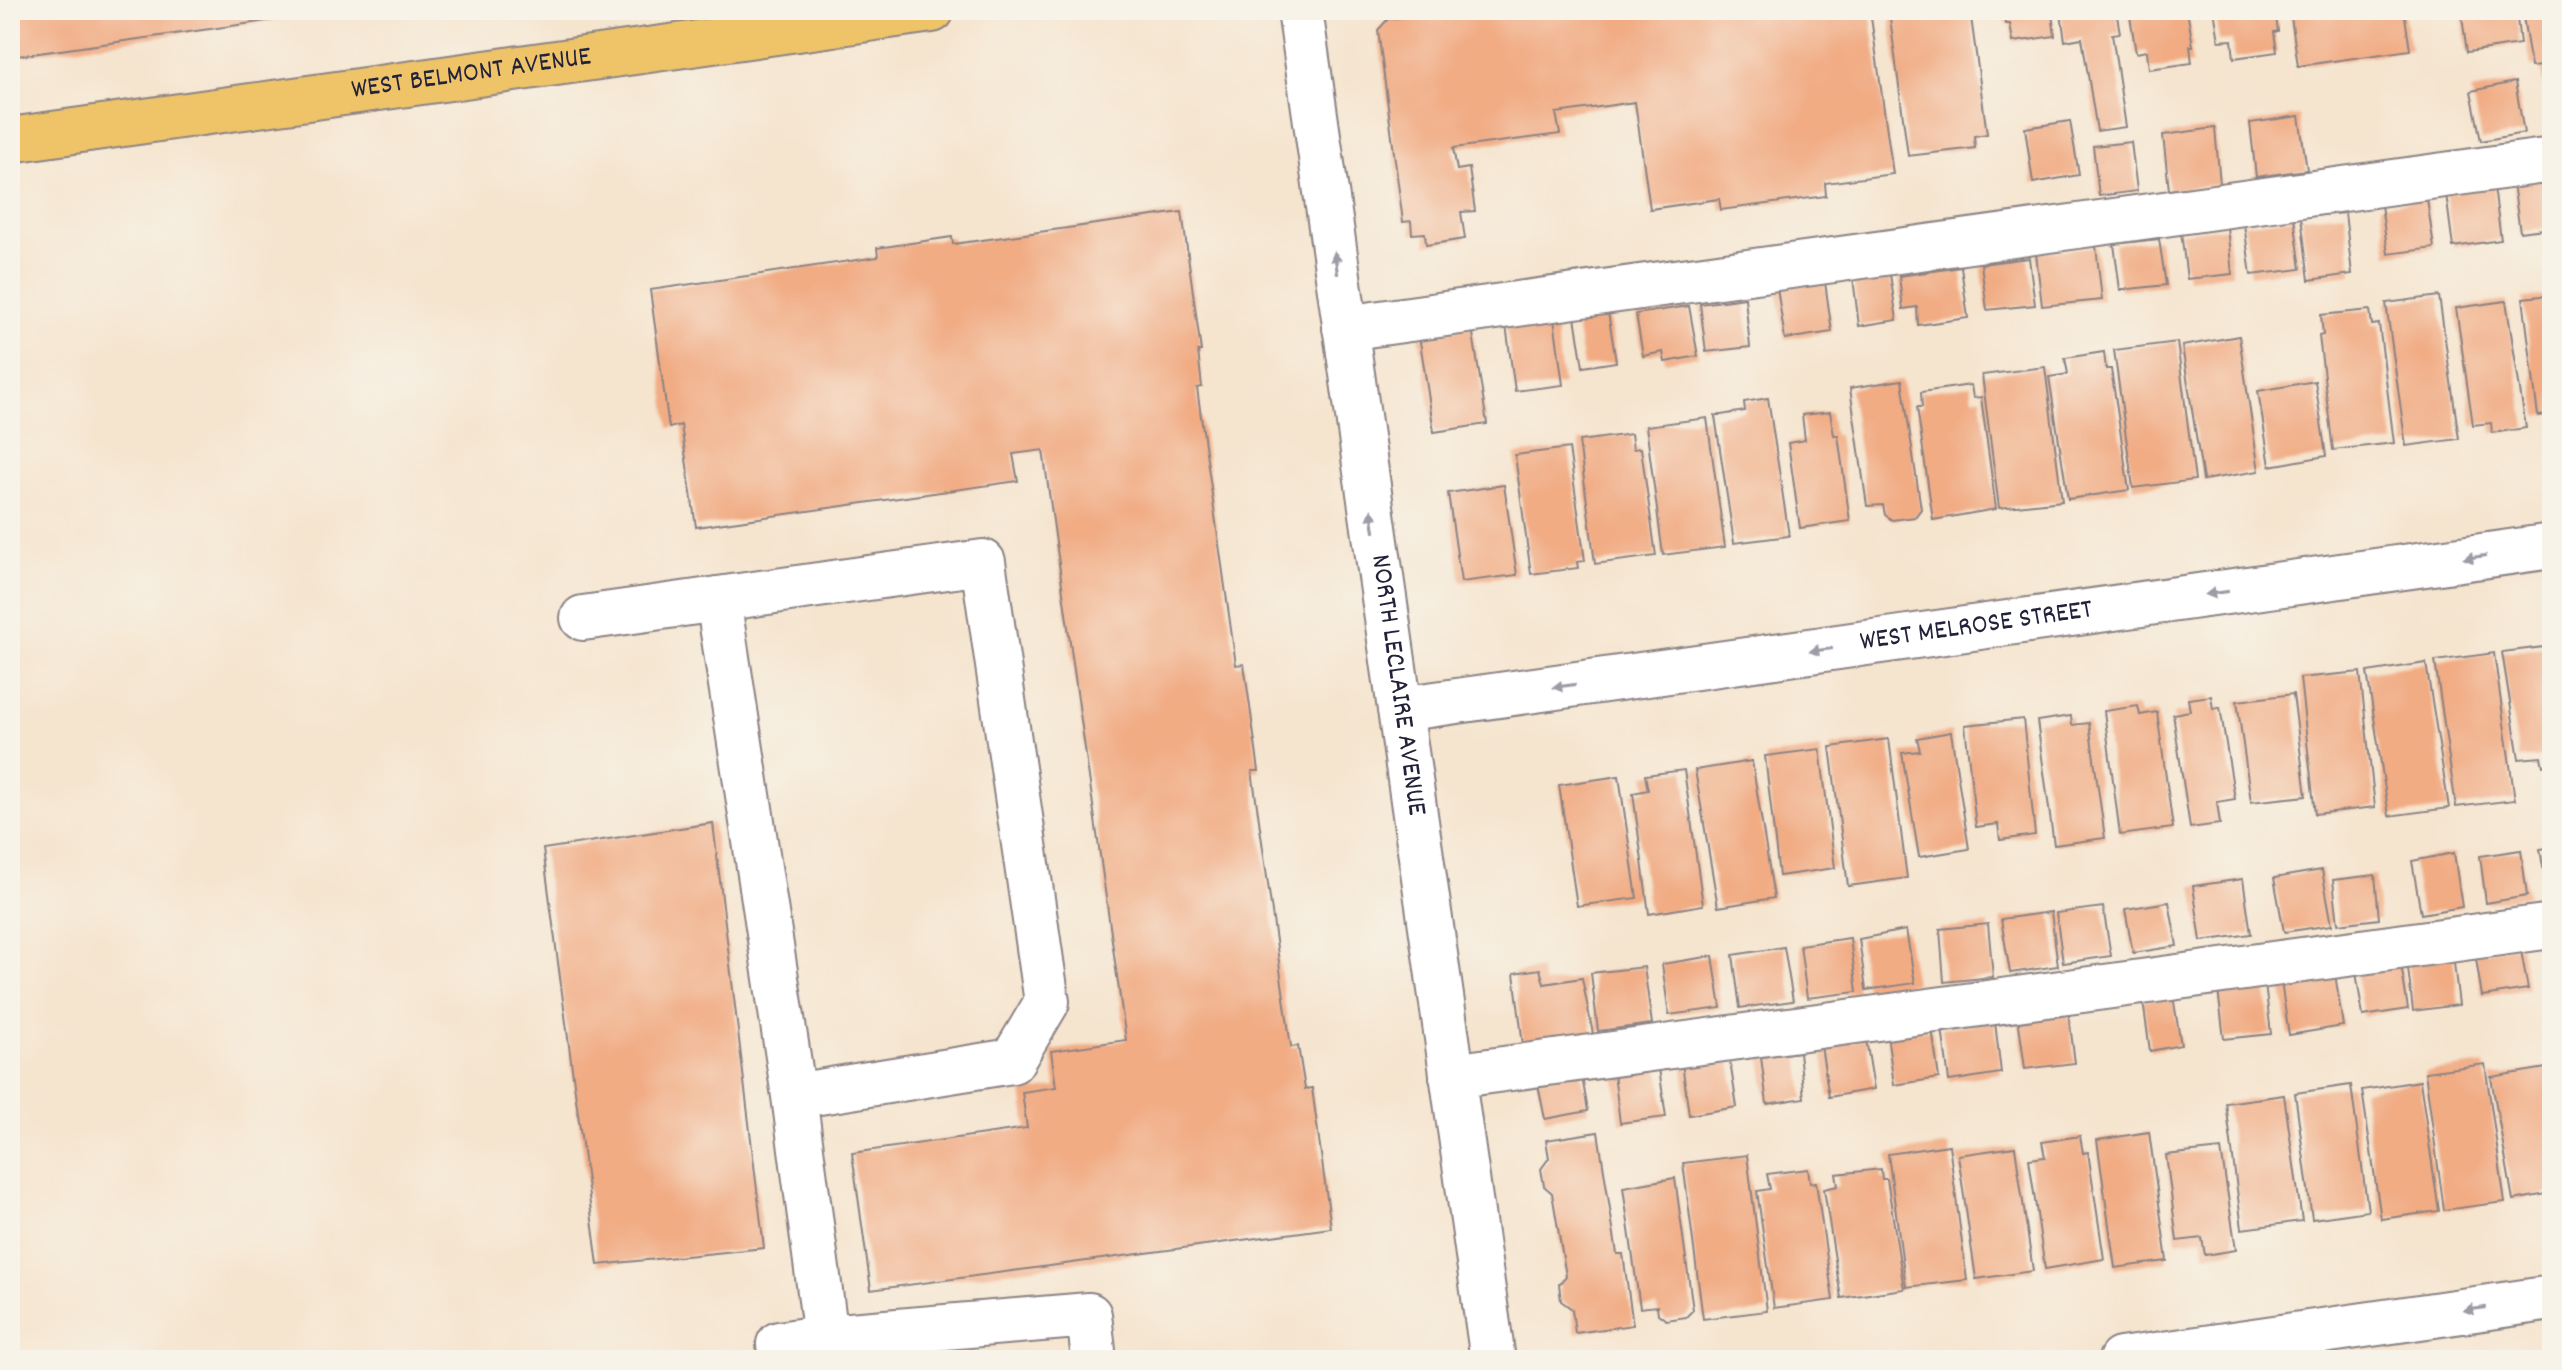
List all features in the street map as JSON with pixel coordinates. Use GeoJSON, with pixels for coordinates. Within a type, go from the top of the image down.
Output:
{"type":"FeatureCollection","features":[{"type":"Feature","properties":{"kind":"main road","name":"WEST BELMONT AVENUE"},"geometry":{"type":"LineString","coordinates":[[10,140],[932,10]]}},
{"type":"Feature","properties":{"kind":"street","name":"NORTH LECLAIRE AVENUE"},"geometry":{"type":"LineString","coordinates":[[1300,10],[1493,1360]]}},
{"type":"Feature","properties":{"kind":"street"},"geometry":{"type":"LineString","coordinates":[[1345,328],[2552,160]]}},
{"type":"Feature","properties":{"kind":"street","name":"WEST MELROSE STREET"},"geometry":{"type":"LineString","coordinates":[[1400,709],[2552,546]]}},
{"type":"Feature","properties":{"kind":"street"},"geometry":{"type":"LineString","coordinates":[[583,618],[983,562],[1047,1002],[1012,1061],[794,1096]]}},
{"type":"Feature","properties":{"kind":"street"},"geometry":{"type":"LineString","coordinates":[[718,599],[794,1096],[826,1337]]}},
{"type":"Feature","properties":{"kind":"street"},"geometry":{"type":"LineString","coordinates":[[1452,1076],[2552,926]]}},
{"type":"Feature","properties":{"kind":"street"},"geometry":{"type":"LineString","coordinates":[[2121,1360],[2552,1298]]}},
{"type":"Feature","properties":{"kind":"street"},"geometry":{"type":"LineString","coordinates":[[781,1360],[779,1344],[826,1337],[1089,1315],[1094,1360]]}},
{"type":"Feature","properties":{"kind":"building"},"geometry":{"type":"Polygon","coordinates":[[[10,10],[331,10],[331,12],[10,57],[10,10]]]}},
{"type":"Feature","properties":{"kind":"building"},"geometry":{"type":"Polygon","coordinates":[[[1461,10],[1543,10],[1543,14],[1572,10],[1870,10],[1893,174],[1825,183],[1826,196],[1721,210],[1719,199],[1650,209],[1635,102],[1556,113],[1560,134],[1453,148],[1457,170],[1469,168],[1475,211],[1461,212],[1465,239],[1426,245],[1425,233],[1412,234],[1411,221],[1403,222],[1378,30],[1388,19],[1461,10]]]}},
{"type":"Feature","properties":{"kind":"building"},"geometry":{"type":"Polygon","coordinates":[[[1889,10],[1970,10],[1987,134],[1974,136],[1975,148],[1908,156],[1889,10]]]}},
{"type":"Feature","properties":{"kind":"building"},"geometry":{"type":"Polygon","coordinates":[[[2004,10],[2116,10],[2120,33],[2112,34],[2126,127],[2097,131],[2082,38],[2065,41],[2061,13],[2052,14],[2055,36],[2013,42],[2004,10]]]}},
{"type":"Feature","properties":{"kind":"building"},"geometry":{"type":"Polygon","coordinates":[[[2129,10],[2187,10],[2193,46],[2190,46],[2192,63],[2149,69],[2147,51],[2136,53],[2129,10]]]}},
{"type":"Feature","properties":{"kind":"building"},"geometry":{"type":"Polygon","coordinates":[[[2214,10],[2275,10],[2277,52],[2234,58],[2232,40],[2219,41],[2214,10]]]}},
{"type":"Feature","properties":{"kind":"building"},"geometry":{"type":"Polygon","coordinates":[[[2290,10],[2404,10],[2410,50],[2298,66],[2290,10]]]}},
{"type":"Feature","properties":{"kind":"building"},"geometry":{"type":"Polygon","coordinates":[[[2461,10],[2516,10],[2520,44],[2467,52],[2461,10]]]}},
{"type":"Feature","properties":{"kind":"building"},"geometry":{"type":"Polygon","coordinates":[[[2522,10],[2552,10],[2552,128],[2541,66],[2531,67],[2522,10]]]}},
{"type":"Feature","properties":{"kind":"building"},"geometry":{"type":"Polygon","coordinates":[[[2515,82],[2524,133],[2481,141],[2471,91],[2515,82]]]}},
{"type":"Feature","properties":{"kind":"building"},"geometry":{"type":"Polygon","coordinates":[[[2299,116],[2307,170],[2256,177],[2250,123],[2299,116]]]}},
{"type":"Feature","properties":{"kind":"building"},"geometry":{"type":"Polygon","coordinates":[[[2070,121],[2079,175],[2033,183],[2025,128],[2070,121]]]}},
{"type":"Feature","properties":{"kind":"building"},"geometry":{"type":"Polygon","coordinates":[[[2215,128],[2220,184],[2169,190],[2163,135],[2215,128]]]}},
{"type":"Feature","properties":{"kind":"building"},"geometry":{"type":"Polygon","coordinates":[[[2131,142],[2137,191],[2099,196],[2093,146],[2131,142]]]}},
{"type":"Feature","properties":{"kind":"building"},"geometry":{"type":"Polygon","coordinates":[[[2552,178],[2552,228],[2520,232],[2513,183],[2552,178]]]}},
{"type":"Feature","properties":{"kind":"building"},"geometry":{"type":"Polygon","coordinates":[[[2494,187],[2501,240],[2453,247],[2446,194],[2494,187]]]}},
{"type":"Feature","properties":{"kind":"building"},"geometry":{"type":"Polygon","coordinates":[[[2427,199],[2434,248],[2388,254],[2381,205],[2427,199]]]}},
{"type":"Feature","properties":{"kind":"building"},"geometry":{"type":"Polygon","coordinates":[[[1182,212],[1201,351],[1198,351],[1202,387],[1197,388],[1236,665],[1244,664],[1259,771],[1252,771],[1291,1047],[1298,1046],[1305,1089],[1312,1088],[1331,1228],[871,1290],[852,1153],[1027,1128],[1022,1092],[1056,1087],[1051,1051],[1126,1040],[1043,450],[1013,454],[1018,481],[696,527],[681,425],[669,428],[650,290],[878,257],[877,248],[952,237],[953,244],[1182,212]]]}},
{"type":"Feature","properties":{"kind":"building"},"geometry":{"type":"Polygon","coordinates":[[[2345,213],[2352,274],[2309,280],[2301,217],[2345,213]]]}},
{"type":"Feature","properties":{"kind":"building"},"geometry":{"type":"Polygon","coordinates":[[[2294,217],[2301,269],[2251,275],[2244,224],[2294,217]]]}},
{"type":"Feature","properties":{"kind":"building"},"geometry":{"type":"Polygon","coordinates":[[[2227,227],[2232,274],[2187,279],[2181,232],[2227,227]]]}},
{"type":"Feature","properties":{"kind":"building"},"geometry":{"type":"Polygon","coordinates":[[[2159,239],[2166,285],[2120,290],[2114,244],[2159,239]]]}},
{"type":"Feature","properties":{"kind":"building"},"geometry":{"type":"Polygon","coordinates":[[[2096,246],[2102,300],[2042,306],[2036,253],[2096,246]]]}},
{"type":"Feature","properties":{"kind":"building"},"geometry":{"type":"Polygon","coordinates":[[[2029,258],[2035,305],[1987,310],[1981,264],[2029,258]]]}},
{"type":"Feature","properties":{"kind":"building"},"geometry":{"type":"Polygon","coordinates":[[[1961,267],[1968,318],[1918,325],[1917,307],[1903,309],[1899,276],[1961,267]]]}},
{"type":"Feature","properties":{"kind":"building"},"geometry":{"type":"Polygon","coordinates":[[[1890,274],[1897,320],[1859,326],[1853,278],[1890,274]]]}},
{"type":"Feature","properties":{"kind":"building"},"geometry":{"type":"Polygon","coordinates":[[[1825,282],[1832,332],[1785,339],[1777,288],[1825,282]]]}},
{"type":"Feature","properties":{"kind":"building"},"geometry":{"type":"Polygon","coordinates":[[[2552,295],[2552,414],[2538,416],[2523,298],[2552,295]]]}},
{"type":"Feature","properties":{"kind":"building"},"geometry":{"type":"Polygon","coordinates":[[[2439,296],[2459,439],[2406,446],[2386,303],[2439,296]]]}},
{"type":"Feature","properties":{"kind":"building"},"geometry":{"type":"Polygon","coordinates":[[[1745,298],[1750,347],[1706,352],[1700,304],[1745,298]]]}},
{"type":"Feature","properties":{"kind":"building"},"geometry":{"type":"Polygon","coordinates":[[[2506,301],[2526,428],[2492,433],[2491,423],[2473,425],[2456,308],[2506,301]]]}},
{"type":"Feature","properties":{"kind":"building"},"geometry":{"type":"Polygon","coordinates":[[[1689,306],[1698,356],[1665,362],[1663,352],[1643,356],[1636,314],[1689,306]]]}},
{"type":"Feature","properties":{"kind":"building"},"geometry":{"type":"Polygon","coordinates":[[[2370,310],[2372,325],[2379,324],[2394,443],[2333,450],[2319,336],[2323,335],[2321,315],[2370,310]]]}},
{"type":"Feature","properties":{"kind":"building"},"geometry":{"type":"Polygon","coordinates":[[[1608,312],[1616,362],[1583,367],[1575,317],[1608,312]]]}},
{"type":"Feature","properties":{"kind":"building"},"geometry":{"type":"Polygon","coordinates":[[[1554,319],[1563,385],[1515,391],[1506,325],[1554,319]]]}},
{"type":"Feature","properties":{"kind":"building"},"geometry":{"type":"Polygon","coordinates":[[[1472,327],[1487,424],[1434,432],[1419,335],[1472,327]]]}},
{"type":"Feature","properties":{"kind":"building"},"geometry":{"type":"Polygon","coordinates":[[[2239,336],[2259,471],[2203,480],[2182,346],[2239,336]]]}},
{"type":"Feature","properties":{"kind":"building"},"geometry":{"type":"Polygon","coordinates":[[[2177,342],[2195,480],[2133,488],[2114,350],[2177,342]]]}},
{"type":"Feature","properties":{"kind":"building"},"geometry":{"type":"Polygon","coordinates":[[[2104,352],[2106,369],[2111,369],[2129,490],[2068,499],[2049,377],[2068,374],[2065,358],[2104,352]]]}},
{"type":"Feature","properties":{"kind":"building"},"geometry":{"type":"Polygon","coordinates":[[[2045,367],[2062,501],[1999,508],[1982,375],[2045,367]]]}},
{"type":"Feature","properties":{"kind":"building"},"geometry":{"type":"Polygon","coordinates":[[[1902,380],[1921,509],[1915,517],[1892,520],[1885,515],[1883,505],[1867,506],[1850,388],[1902,380]]]}},
{"type":"Feature","properties":{"kind":"building"},"geometry":{"type":"Polygon","coordinates":[[[2315,381],[2326,456],[2270,466],[2258,391],[2315,381]]]}},
{"type":"Feature","properties":{"kind":"building"},"geometry":{"type":"Polygon","coordinates":[[[1971,385],[1973,398],[1981,397],[1996,509],[1933,520],[1917,407],[1922,407],[1921,392],[1971,385]]]}},
{"type":"Feature","properties":{"kind":"building"},"geometry":{"type":"Polygon","coordinates":[[[1768,398],[1789,536],[1734,543],[1715,416],[1745,411],[1744,402],[1768,398]]]}},
{"type":"Feature","properties":{"kind":"building"},"geometry":{"type":"Polygon","coordinates":[[[1830,412],[1834,435],[1838,435],[1850,521],[1800,528],[1788,443],[1805,440],[1802,415],[1830,412]]]}},
{"type":"Feature","properties":{"kind":"building"},"geometry":{"type":"Polygon","coordinates":[[[1707,418],[1725,547],[1663,555],[1646,426],[1707,418]]]}},
{"type":"Feature","properties":{"kind":"building"},"geometry":{"type":"Polygon","coordinates":[[[1631,434],[1633,449],[1641,448],[1656,556],[1595,564],[1579,441],[1631,434]]]}},
{"type":"Feature","properties":{"kind":"building"},"geometry":{"type":"Polygon","coordinates":[[[1569,448],[1585,561],[1577,562],[1578,568],[1531,574],[1515,455],[1569,448]]]}},
{"type":"Feature","properties":{"kind":"building"},"geometry":{"type":"Polygon","coordinates":[[[1504,485],[1517,575],[1461,582],[1448,493],[1504,485]]]}},
{"type":"Feature","properties":{"kind":"building"},"geometry":{"type":"Polygon","coordinates":[[[2552,646],[2552,765],[2543,766],[2541,757],[2519,759],[2502,652],[2552,646]]]}},
{"type":"Feature","properties":{"kind":"building"},"geometry":{"type":"Polygon","coordinates":[[[2494,653],[2515,800],[2456,807],[2435,661],[2494,653]]]}},
{"type":"Feature","properties":{"kind":"building"},"geometry":{"type":"Polygon","coordinates":[[[2426,663],[2449,808],[2389,816],[2367,672],[2426,663]]]}},
{"type":"Feature","properties":{"kind":"building"},"geometry":{"type":"Polygon","coordinates":[[[2360,672],[2375,807],[2315,814],[2300,678],[2360,672]]]}},
{"type":"Feature","properties":{"kind":"building"},"geometry":{"type":"Polygon","coordinates":[[[2293,694],[2306,796],[2251,802],[2237,701],[2293,694]]]}},
{"type":"Feature","properties":{"kind":"building"},"geometry":{"type":"Polygon","coordinates":[[[2211,696],[2213,709],[2220,707],[2235,799],[2217,802],[2220,824],[2190,828],[2173,714],[2190,711],[2188,699],[2211,696]]]}},
{"type":"Feature","properties":{"kind":"building"},"geometry":{"type":"Polygon","coordinates":[[[2138,706],[2140,715],[2157,712],[2173,828],[2120,835],[2104,711],[2138,706]]]}},
{"type":"Feature","properties":{"kind":"building"},"geometry":{"type":"Polygon","coordinates":[[[2071,716],[2072,725],[2089,723],[2105,838],[2054,845],[2037,721],[2071,716]]]}},
{"type":"Feature","properties":{"kind":"building"},"geometry":{"type":"Polygon","coordinates":[[[2023,719],[2035,835],[2000,840],[1998,824],[1976,827],[1965,725],[2023,719]]]}},
{"type":"Feature","properties":{"kind":"building"},"geometry":{"type":"Polygon","coordinates":[[[1951,732],[1969,849],[1919,857],[1902,753],[1920,751],[1917,738],[1951,732]]]}},
{"type":"Feature","properties":{"kind":"building"},"geometry":{"type":"Polygon","coordinates":[[[1889,739],[1907,878],[1848,886],[1830,747],[1889,739]]]}},
{"type":"Feature","properties":{"kind":"building"},"geometry":{"type":"Polygon","coordinates":[[[1820,749],[1835,868],[1779,876],[1765,756],[1820,749]]]}},
{"type":"Feature","properties":{"kind":"building"},"geometry":{"type":"Polygon","coordinates":[[[1752,761],[1774,898],[1718,907],[1695,770],[1752,761]]]}},
{"type":"Feature","properties":{"kind":"building"},"geometry":{"type":"Polygon","coordinates":[[[1684,770],[1703,905],[1649,914],[1633,793],[1648,790],[1645,775],[1684,770]]]}},
{"type":"Feature","properties":{"kind":"building"},"geometry":{"type":"Polygon","coordinates":[[[1619,776],[1637,898],[1577,906],[1559,785],[1619,776]]]}},
{"type":"Feature","properties":{"kind":"building"},"geometry":{"type":"Polygon","coordinates":[[[713,823],[764,1248],[598,1265],[543,849],[713,823]]]}},
{"type":"Feature","properties":{"kind":"building"},"geometry":{"type":"Polygon","coordinates":[[[2552,847],[2552,895],[2548,896],[2540,849],[2552,847]]]}},
{"type":"Feature","properties":{"kind":"building"},"geometry":{"type":"Polygon","coordinates":[[[2521,850],[2527,896],[2486,903],[2480,856],[2521,850]]]}},
{"type":"Feature","properties":{"kind":"building"},"geometry":{"type":"Polygon","coordinates":[[[2454,853],[2462,907],[2421,914],[2412,861],[2454,853]]]}},
{"type":"Feature","properties":{"kind":"building"},"geometry":{"type":"Polygon","coordinates":[[[2322,870],[2332,925],[2284,932],[2274,878],[2322,870]]]}},
{"type":"Feature","properties":{"kind":"building"},"geometry":{"type":"Polygon","coordinates":[[[2375,875],[2379,919],[2338,924],[2333,880],[2375,875]]]}},
{"type":"Feature","properties":{"kind":"building"},"geometry":{"type":"Polygon","coordinates":[[[2243,879],[2251,934],[2201,941],[2193,886],[2243,879]]]}},
{"type":"Feature","properties":{"kind":"building"},"geometry":{"type":"Polygon","coordinates":[[[2169,902],[2177,946],[2133,953],[2125,909],[2169,902]]]}},
{"type":"Feature","properties":{"kind":"building"},"geometry":{"type":"Polygon","coordinates":[[[2103,907],[2111,956],[2063,963],[2056,913],[2103,907]]]}},
{"type":"Feature","properties":{"kind":"building"},"geometry":{"type":"Polygon","coordinates":[[[2051,912],[2058,966],[2010,973],[2001,919],[2051,912]]]}},
{"type":"Feature","properties":{"kind":"building"},"geometry":{"type":"Polygon","coordinates":[[[1988,924],[1993,977],[1944,982],[1940,929],[1988,924]]]}},
{"type":"Feature","properties":{"kind":"building"},"geometry":{"type":"Polygon","coordinates":[[[1906,930],[1915,983],[1866,990],[1859,939],[1906,930]]]}},
{"type":"Feature","properties":{"kind":"building"},"geometry":{"type":"Polygon","coordinates":[[[1850,938],[1857,992],[1807,998],[1800,945],[1850,938]]]}},
{"type":"Feature","properties":{"kind":"building"},"geometry":{"type":"Polygon","coordinates":[[[2520,945],[2528,989],[2482,996],[2475,953],[2520,945]]]}},
{"type":"Feature","properties":{"kind":"building"},"geometry":{"type":"Polygon","coordinates":[[[1784,947],[1793,1001],[1740,1008],[1733,955],[1784,947]]]}},
{"type":"Feature","properties":{"kind":"building"},"geometry":{"type":"Polygon","coordinates":[[[2453,955],[2459,1005],[2413,1011],[2407,960],[2453,955]]]}},
{"type":"Feature","properties":{"kind":"building"},"geometry":{"type":"Polygon","coordinates":[[[1713,956],[1721,1008],[1669,1015],[1662,964],[1713,956]]]}},
{"type":"Feature","properties":{"kind":"building"},"geometry":{"type":"Polygon","coordinates":[[[2401,964],[2408,1009],[2363,1016],[2356,972],[2401,964]]]}},
{"type":"Feature","properties":{"kind":"building"},"geometry":{"type":"Polygon","coordinates":[[[1644,967],[1652,1024],[1598,1031],[1591,973],[1644,967]]]}},
{"type":"Feature","properties":{"kind":"building"},"geometry":{"type":"Polygon","coordinates":[[[1540,969],[1544,984],[1582,978],[1593,1034],[1523,1045],[1514,973],[1540,969]]]}},
{"type":"Feature","properties":{"kind":"building"},"geometry":{"type":"Polygon","coordinates":[[[2335,974],[2343,1026],[2289,1035],[2281,982],[2335,974]]]}},
{"type":"Feature","properties":{"kind":"building"},"geometry":{"type":"Polygon","coordinates":[[[2265,984],[2271,1034],[2224,1039],[2218,990],[2265,984]]]}},
{"type":"Feature","properties":{"kind":"building"},"geometry":{"type":"Polygon","coordinates":[[[2173,996],[2181,1045],[2150,1051],[2143,1001],[2173,996]]]}},
{"type":"Feature","properties":{"kind":"building"},"geometry":{"type":"Polygon","coordinates":[[[2068,1009],[2075,1063],[2025,1069],[2018,1017],[2068,1009]]]}},
{"type":"Feature","properties":{"kind":"building"},"geometry":{"type":"Polygon","coordinates":[[[1995,1022],[2001,1073],[1949,1081],[1942,1028],[1995,1022]]]}},
{"type":"Feature","properties":{"kind":"building"},"geometry":{"type":"Polygon","coordinates":[[[1932,1029],[1939,1078],[1894,1085],[1887,1035],[1932,1029]]]}},
{"type":"Feature","properties":{"kind":"building"},"geometry":{"type":"Polygon","coordinates":[[[1866,1039],[1874,1089],[1829,1097],[1821,1046],[1866,1039]]]}},
{"type":"Feature","properties":{"kind":"building"},"geometry":{"type":"Polygon","coordinates":[[[1799,1052],[1804,1098],[1767,1104],[1761,1057],[1799,1052]]]}},
{"type":"Feature","properties":{"kind":"building"},"geometry":{"type":"Polygon","coordinates":[[[1729,1055],[1737,1107],[1689,1115],[1682,1063],[1729,1055]]]}},
{"type":"Feature","properties":{"kind":"building"},"geometry":{"type":"Polygon","coordinates":[[[2485,1064],[2505,1202],[2444,1210],[2425,1072],[2485,1064]]]}},
{"type":"Feature","properties":{"kind":"building"},"geometry":{"type":"Polygon","coordinates":[[[2552,1067],[2552,1193],[2513,1200],[2491,1077],[2552,1067]]]}},
{"type":"Feature","properties":{"kind":"building"},"geometry":{"type":"Polygon","coordinates":[[[1659,1068],[1666,1117],[1620,1123],[1614,1073],[1659,1068]]]}},
{"type":"Feature","properties":{"kind":"building"},"geometry":{"type":"Polygon","coordinates":[[[1581,1071],[1588,1111],[1545,1119],[1537,1080],[1581,1071]]]}},
{"type":"Feature","properties":{"kind":"building"},"geometry":{"type":"Polygon","coordinates":[[[2420,1081],[2439,1211],[2381,1219],[2362,1090],[2420,1081]]]}},
{"type":"Feature","properties":{"kind":"building"},"geometry":{"type":"Polygon","coordinates":[[[2351,1085],[2368,1211],[2312,1219],[2295,1093],[2351,1085]]]}},
{"type":"Feature","properties":{"kind":"building"},"geometry":{"type":"Polygon","coordinates":[[[2284,1095],[2302,1221],[2242,1229],[2226,1103],[2284,1095]]]}},
{"type":"Feature","properties":{"kind":"building"},"geometry":{"type":"Polygon","coordinates":[[[1598,1132],[1617,1254],[1623,1254],[1633,1325],[1575,1333],[1572,1309],[1561,1301],[1559,1284],[1566,1276],[1552,1193],[1544,1186],[1541,1169],[1549,1158],[1546,1140],[1598,1132]]]}},
{"type":"Feature","properties":{"kind":"building"},"geometry":{"type":"Polygon","coordinates":[[[2149,1132],[2167,1261],[2115,1268],[2097,1140],[2149,1132]]]}},
{"type":"Feature","properties":{"kind":"building"},"geometry":{"type":"Polygon","coordinates":[[[2080,1136],[2083,1153],[2088,1152],[2104,1259],[2045,1269],[2029,1159],[2045,1157],[2042,1142],[2080,1136]]]}},
{"type":"Feature","properties":{"kind":"building"},"geometry":{"type":"Polygon","coordinates":[[[1949,1145],[1967,1280],[1906,1287],[1888,1154],[1949,1145]]]}},
{"type":"Feature","properties":{"kind":"building"},"geometry":{"type":"Polygon","coordinates":[[[2015,1147],[2033,1271],[1976,1279],[1958,1155],[2015,1147]]]}},
{"type":"Feature","properties":{"kind":"building"},"geometry":{"type":"Polygon","coordinates":[[[2221,1149],[2236,1250],[2205,1255],[2202,1238],[2177,1241],[2166,1155],[2221,1149]]]}},
{"type":"Feature","properties":{"kind":"building"},"geometry":{"type":"Polygon","coordinates":[[[1747,1155],[1767,1311],[1703,1319],[1683,1163],[1747,1155]]]}},
{"type":"Feature","properties":{"kind":"building"},"geometry":{"type":"Polygon","coordinates":[[[1808,1169],[1810,1183],[1816,1182],[1833,1300],[1774,1308],[1757,1191],[1770,1189],[1767,1174],[1808,1169]]]}},
{"type":"Feature","properties":{"kind":"building"},"geometry":{"type":"Polygon","coordinates":[[[1881,1169],[1882,1179],[1887,1179],[1904,1289],[1841,1298],[1824,1189],[1838,1186],[1836,1174],[1881,1169]]]}},
{"type":"Feature","properties":{"kind":"building"},"geometry":{"type":"Polygon","coordinates":[[[1675,1178],[1693,1310],[1686,1317],[1666,1320],[1658,1314],[1657,1306],[1640,1308],[1623,1187],[1675,1178]]]}}]}
